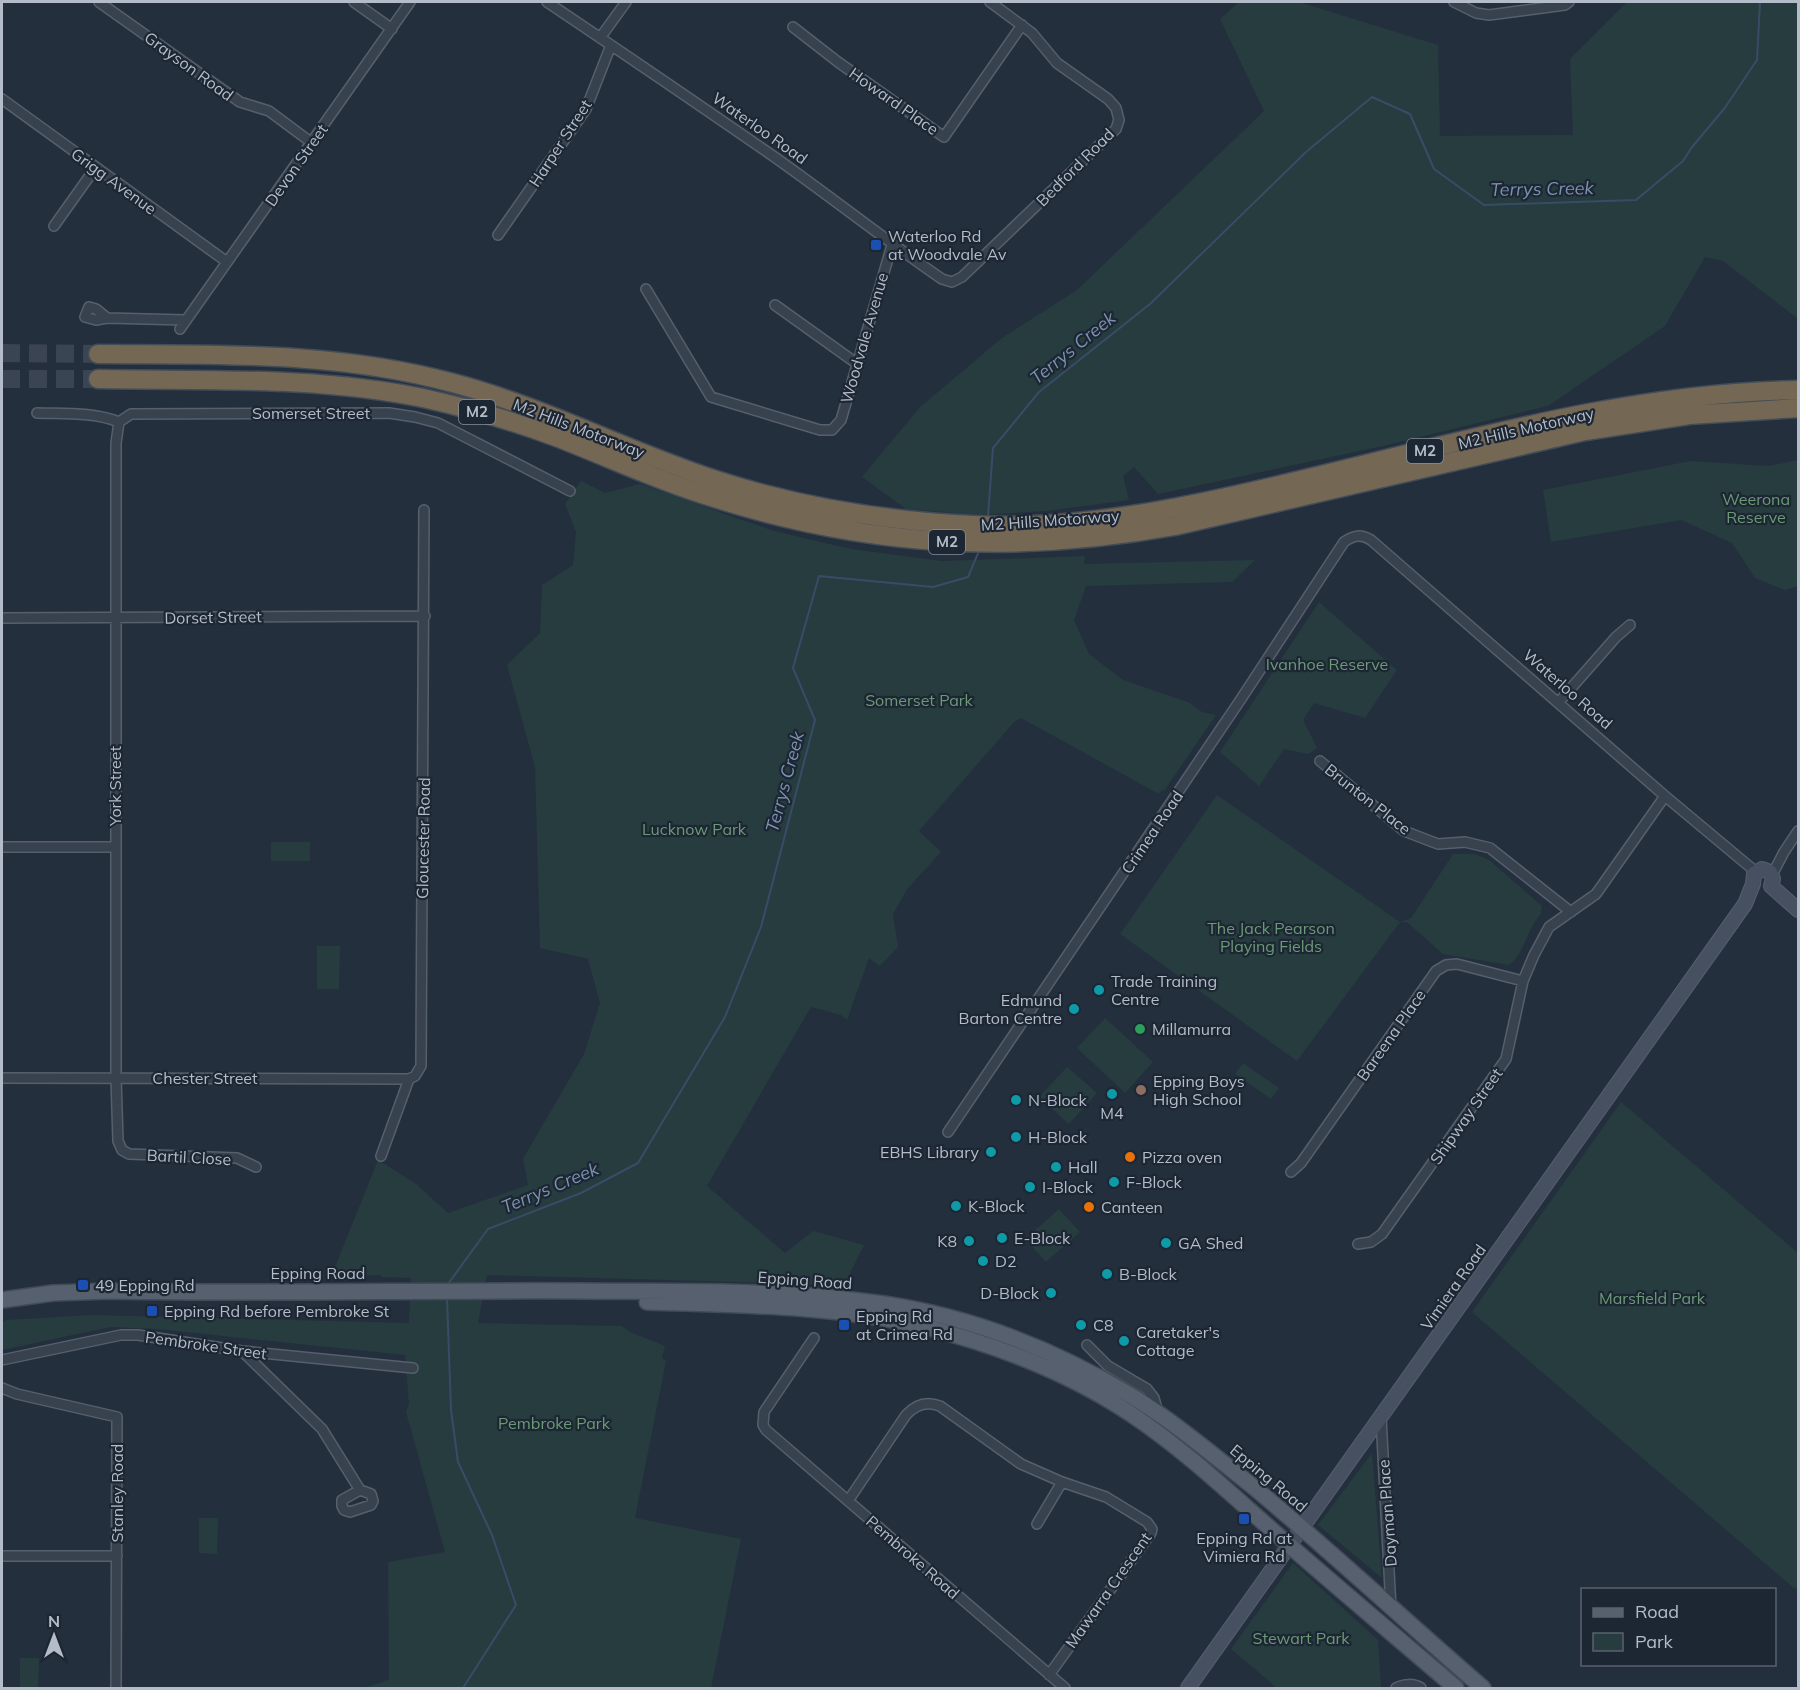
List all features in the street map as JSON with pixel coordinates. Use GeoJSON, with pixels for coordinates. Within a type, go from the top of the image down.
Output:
{"type":"FeatureCollection","features":[{"type":"Feature","properties":{"kind":"highway","name":"M2 Hills Motorway"},"geometry":{"type":"LineString","coordinates":[[98,354],[262,355],[313,358],[360,363],[414,373],[495,396],[715,480],[759,493],[843,512],[900,520],[975,525],[1053,523],[1185,507],[1601,411],[1688,397],[1798,390]]}},
{"type":"Feature","properties":{"kind":"highway","name":"M2 Hills Motorway"},"geometry":{"type":"LineString","coordinates":[[98,379],[313,384],[375,390],[423,398],[534,430],[710,497],[756,511],[840,530],[899,539],[953,542],[1055,542],[1120,536],[1175,526],[1585,431],[1689,415],[1798,408]]}},
{"type":"Feature","properties":{"kind":"main road","name":"Epping Road"},"geometry":{"type":"LineString","coordinates":[[2,1300],[53,1293],[109,1291],[403,1296]]}},
{"type":"Feature","properties":{"kind":"main road","name":"Epping Road"},"geometry":{"type":"LineString","coordinates":[[487,1295],[803,1310],[893,1320],[952,1334],[1045,1368],[1116,1405],[1164,1438],[1196,1463],[1456,1689]]}},
{"type":"Feature","properties":{"kind":"main road","name":"Epping Road"},"geometry":{"type":"LineString","coordinates":[[2,1309],[40,1302],[95,1299],[781,1295],[848,1299],[888,1305],[962,1322],[1045,1351],[1086,1371],[1158,1413],[1301,1528],[1483,1689]]}},
{"type":"Feature","properties":{"kind":"street","name":"Grayson Road"},"geometry":{"type":"LineString","coordinates":[[99,2],[240,102],[268,111],[312,143]]}},
{"type":"Feature","properties":{"kind":"street"},"geometry":{"type":"LineString","coordinates":[[354,2],[392,29]]}},
{"type":"Feature","properties":{"kind":"street","name":"Devon Street"},"geometry":{"type":"LineString","coordinates":[[106,318],[183,325],[411,2]]}},
{"type":"Feature","properties":{"kind":"street","name":"Waterloo Road"},"geometry":{"type":"LineString","coordinates":[[547,2],[775,157],[892,245],[942,279],[952,282]]}},
{"type":"Feature","properties":{"kind":"street"},"geometry":{"type":"LineString","coordinates":[[600,38],[626,2]]}},
{"type":"Feature","properties":{"kind":"street"},"geometry":{"type":"LineString","coordinates":[[990,2],[1022,25]]}},
{"type":"Feature","properties":{"kind":"street"},"geometry":{"type":"LineString","coordinates":[[1454,2],[1476,13],[1489,15],[1565,5],[1569,2]]}},
{"type":"Feature","properties":{"kind":"street","name":"Howard Place"},"geometry":{"type":"LineString","coordinates":[[792,27],[944,137],[1022,25]]}},
{"type":"Feature","properties":{"kind":"street","name":"Bedford Road"},"geometry":{"type":"LineString","coordinates":[[952,282],[962,277],[1116,129],[1119,120],[1116,108],[1108,99],[1056,63],[1032,33],[1022,25]]}},
{"type":"Feature","properties":{"kind":"street","name":"Harper Street"},"geometry":{"type":"LineString","coordinates":[[498,235],[586,109],[611,45]]}},
{"type":"Feature","properties":{"kind":"street","name":"Grigg Avenue"},"geometry":{"type":"LineString","coordinates":[[2,99],[227,262]]}},
{"type":"Feature","properties":{"kind":"street"},"geometry":{"type":"LineString","coordinates":[[54,226],[96,167]]}},
{"type":"Feature","properties":{"kind":"street","name":"Woodvale Avenue"},"geometry":{"type":"LineString","coordinates":[[646,289],[711,397],[820,430],[832,430],[841,420],[892,245]]}},
{"type":"Feature","properties":{"kind":"street"},"geometry":{"type":"LineString","coordinates":[[775,305],[856,363]]}},
{"type":"Feature","properties":{"kind":"street","name":"Somerset Street"},"geometry":{"type":"LineString","coordinates":[[38,413],[92,416],[119,422],[131,414],[390,413],[438,423],[570,491]]}},
{"type":"Feature","properties":{"kind":"street","name":"York Street"},"geometry":{"type":"LineString","coordinates":[[119,422],[116,443],[115,618],[116,1078],[118,1141],[122,1150]]}},
{"type":"Feature","properties":{"kind":"street","name":"Gloucester Road"},"geometry":{"type":"LineString","coordinates":[[381,1156],[409,1079],[415,1076],[421,1066],[424,510]]}},
{"type":"Feature","properties":{"kind":"street","name":"Waterloo Road"},"geometry":{"type":"LineString","coordinates":[[1357,536],[1371,540],[1798,910]]}},
{"type":"Feature","properties":{"kind":"street","name":"Crimea Road"},"geometry":{"type":"LineString","coordinates":[[948,1132],[1241,699],[1344,542],[1357,536]]}},
{"type":"Feature","properties":{"kind":"street","name":"Dorset Street"},"geometry":{"type":"LineString","coordinates":[[2,618],[425,616]]}},
{"type":"Feature","properties":{"kind":"street"},"geometry":{"type":"LineString","coordinates":[[1558,703],[1616,637],[1630,625]]}},
{"type":"Feature","properties":{"kind":"street","name":"Brunton Place"},"geometry":{"type":"LineString","coordinates":[[1320,761],[1404,831],[1438,844],[1465,842],[1490,848],[1571,912]]}},
{"type":"Feature","properties":{"kind":"street","name":"Shipway Street"},"geometry":{"type":"LineString","coordinates":[[1358,1244],[1371,1242],[1382,1234],[1506,1059],[1523,981],[1549,927],[1596,894],[1665,796]]}},
{"type":"Feature","properties":{"kind":"street","name":"Vimiera Road"},"geometry":{"type":"LineString","coordinates":[[1188,1689],[1798,831]]}},
{"type":"Feature","properties":{"kind":"street"},"geometry":{"type":"LineString","coordinates":[[2,847],[116,847]]}},
{"type":"Feature","properties":{"kind":"street","name":"Bareena Place"},"geometry":{"type":"LineString","coordinates":[[1291,1172],[1301,1163],[1436,971],[1446,965],[1457,964],[1523,981]]}},
{"type":"Feature","properties":{"kind":"street","name":"Chester Street"},"geometry":{"type":"LineString","coordinates":[[2,1078],[409,1079]]}},
{"type":"Feature","properties":{"kind":"street","name":"Bartil Close"},"geometry":{"type":"LineString","coordinates":[[122,1150],[129,1154],[237,1158],[256,1167]]}},
{"type":"Feature","properties":{"kind":"street","name":"Pembroke Street"},"geometry":{"type":"LineString","coordinates":[[2,1360],[122,1335],[138,1335],[242,1351],[413,1368]]}},
{"type":"Feature","properties":{"kind":"street","name":"Pembroke Road"},"geometry":{"type":"LineString","coordinates":[[814,1338],[764,1412],[763,1425],[766,1430],[1065,1689]]}},
{"type":"Feature","properties":{"kind":"street"},"geometry":{"type":"LineString","coordinates":[[1087,1345],[1108,1366],[1148,1389],[1154,1398],[1158,1413]]}},
{"type":"Feature","properties":{"kind":"street"},"geometry":{"type":"LineString","coordinates":[[242,1351],[322,1429],[360,1490]]}},
{"type":"Feature","properties":{"kind":"street","name":"Stanley Road"},"geometry":{"type":"LineString","coordinates":[[2,1388],[17,1394],[117,1417],[116,1689]]}},
{"type":"Feature","properties":{"kind":"street","name":"Mawarra Crescent"},"geometry":{"type":"LineString","coordinates":[[848,1501],[906,1414],[911,1409],[926,1403],[940,1406],[1021,1464],[1062,1482],[1106,1497],[1147,1522],[1152,1529],[1148,1538],[1049,1675]]}},
{"type":"Feature","properties":{"kind":"street","name":"Dayman Place"},"geometry":{"type":"LineString","coordinates":[[1381,1417],[1391,1609]]}},
{"type":"Feature","properties":{"kind":"street"},"geometry":{"type":"LineString","coordinates":[[1037,1524],[1062,1482]]}},
{"type":"Feature","properties":{"kind":"street"},"geometry":{"type":"LineString","coordinates":[[2,1556],[117,1556]]}},
{"type":"Feature","properties":{"kind":"street"},"geometry":{"type":"LineString","coordinates":[[1396,1688],[1412,1685],[1421,1689]]}},
{"type":"Feature","properties":{"kind":"green space"},"geometry":{"type":"Polygon","coordinates":[[[1239,2],[1299,2],[1438,45],[1440,136],[1573,135],[1570,59],[1627,2],[1798,2],[1798,319],[1723,261],[1705,257],[1665,326],[1548,406],[1383,446],[1158,494],[1134,467],[1123,476],[1129,500],[1047,511],[979,515],[906,509],[862,477],[920,407],[1002,338],[1077,290],[1264,111],[1220,19],[1239,2]]]}},
{"type":"Feature","properties":{"kind":"green space","name":"Weerona Reserve"},"geometry":{"type":"Polygon","coordinates":[[[1798,460],[1798,586],[1785,590],[1755,578],[1732,543],[1681,520],[1551,542],[1543,490],[1691,461],[1769,466],[1798,460]]]}},
{"type":"Feature","properties":{"kind":"green space"},"geometry":{"type":"Polygon","coordinates":[[[581,481],[605,493],[640,484],[774,531],[851,549],[942,561],[1085,556],[1084,564],[1255,560],[1232,582],[1086,586],[1074,620],[1089,654],[1123,680],[1188,702],[1202,712],[1216,715],[1164,791],[1162,790],[1159,794],[1021,718],[1014,722],[919,831],[941,852],[908,888],[893,914],[898,947],[880,966],[869,958],[847,1020],[841,1015],[811,1007],[707,1186],[785,1253],[813,1231],[864,1245],[844,1285],[487,1275],[478,1323],[622,1326],[630,1332],[665,1346],[662,1358],[666,1361],[635,1518],[741,1539],[711,1688],[363,1688],[389,1680],[388,1562],[445,1552],[406,1412],[409,1404],[405,1355],[157,1329],[111,1327],[2,1350],[2,1322],[92,1315],[409,1323],[411,1278],[381,1277],[382,1275],[331,1277],[378,1160],[415,1183],[448,1213],[528,1185],[523,1159],[584,1054],[600,1003],[588,959],[540,948],[535,767],[507,665],[540,633],[542,585],[573,565],[576,532],[565,504],[581,481]]]}},
{"type":"Feature","properties":{"kind":"green space","name":"Ivanhoe Reserve"},"geometry":{"type":"Polygon","coordinates":[[[1319,602],[1397,670],[1365,718],[1314,703],[1303,720],[1317,748],[1309,754],[1284,749],[1259,786],[1220,752],[1319,602]]]}},
{"type":"Feature","properties":{"kind":"green space","name":"The Jack Pearson Playing Fields"},"geometry":{"type":"Polygon","coordinates":[[[1217,795],[1400,922],[1297,1061],[1120,934],[1217,795]]]}},
{"type":"Feature","properties":{"kind":"green space"},"geometry":{"type":"Polygon","coordinates":[[[271,842],[310,842],[310,861],[271,861],[271,842]]]}},
{"type":"Feature","properties":{"kind":"green space"},"geometry":{"type":"Polygon","coordinates":[[[1453,854],[1475,854],[1489,860],[1542,906],[1541,914],[1532,926],[1519,954],[1509,965],[1443,954],[1407,922],[1400,922],[1411,918],[1453,854]]]}},
{"type":"Feature","properties":{"kind":"green space"},"geometry":{"type":"Polygon","coordinates":[[[317,946],[340,946],[339,989],[317,989],[317,946]]]}},
{"type":"Feature","properties":{"kind":"green space"},"geometry":{"type":"Polygon","coordinates":[[[1105,1018],[1153,1062],[1125,1093],[1077,1048],[1105,1018]]]}},
{"type":"Feature","properties":{"kind":"green space"},"geometry":{"type":"Polygon","coordinates":[[[1243,1063],[1279,1088],[1271,1099],[1235,1074],[1243,1063]]]}},
{"type":"Feature","properties":{"kind":"green space"},"geometry":{"type":"Polygon","coordinates":[[[1067,1067],[1097,1093],[1069,1124],[1039,1097],[1067,1067]]]}},
{"type":"Feature","properties":{"kind":"green space","name":"Marsfield Park"},"geometry":{"type":"Polygon","coordinates":[[[1621,1102],[1798,1253],[1798,1586],[1795,1589],[1472,1312],[1621,1102]]]}},
{"type":"Feature","properties":{"kind":"green space"},"geometry":{"type":"Polygon","coordinates":[[[1059,1209],[1080,1232],[1046,1262],[1025,1239],[1059,1209]]]}},
{"type":"Feature","properties":{"kind":"green space"},"geometry":{"type":"Polygon","coordinates":[[[1372,1453],[1382,1578],[1318,1525],[1372,1453]]]}},
{"type":"Feature","properties":{"kind":"green space"},"geometry":{"type":"Polygon","coordinates":[[[199,1518],[218,1518],[217,1554],[199,1553],[199,1518]]]}},
{"type":"Feature","properties":{"kind":"green space","name":"Stewart Park"},"geometry":{"type":"Polygon","coordinates":[[[1293,1563],[1378,1640],[1381,1688],[1277,1688],[1231,1649],[1293,1563]]]}},
{"type":"Feature","properties":{"kind":"green space"},"geometry":{"type":"Polygon","coordinates":[[[20,1658],[39,1658],[38,1688],[20,1688],[20,1658]]]}},
{"type":"Feature","properties":{"kind":"waterway","name":"Terrys Creek"},"geometry":{"type":"LineString","coordinates":[[988,517],[993,448],[1039,392],[1150,304],[1306,152],[1372,97],[1410,114],[1434,169],[1484,205],[1636,200],[1683,161],[1724,109],[1757,60],[1760,2]]}},
{"type":"Feature","properties":{"kind":"waterway","name":"Terrys Creek"},"geometry":{"type":"LineString","coordinates":[[448,1284],[488,1229],[581,1193],[638,1163],[725,1017],[761,927],[815,720],[793,668],[819,576],[933,587],[968,577],[979,551]]}},
{"type":"Feature","properties":{"kind":"waterway","name":"Terrys Creek"},"geometry":{"type":"LineString","coordinates":[[447,1298],[451,1410],[458,1462],[492,1535],[516,1605],[463,1688]]}},
{"type":"Feature","properties":{"kind":"tunnel"},"geometry":{"type":"LineString","coordinates":[[2,353],[98,354]]}},
{"type":"Feature","properties":{"kind":"tunnel"},"geometry":{"type":"LineString","coordinates":[[2,379],[98,379]]}},
{"type":"Feature","properties":{"kind":"place","name":"Waterloo Rd at Woodvale Av"},"geometry":{"type":"Point","coordinates":[876,245]}},
{"type":"Feature","properties":{"kind":"place","name":"Trade Training Centre"},"geometry":{"type":"Point","coordinates":[1099,990]}},
{"type":"Feature","properties":{"kind":"place","name":"Edmund Barton Centre"},"geometry":{"type":"Point","coordinates":[1074,1009]}},
{"type":"Feature","properties":{"kind":"place","name":"Millamurra"},"geometry":{"type":"Point","coordinates":[1140,1029]}},
{"type":"Feature","properties":{"kind":"place","name":"Epping Boys High School"},"geometry":{"type":"Point","coordinates":[1141,1090]}},
{"type":"Feature","properties":{"kind":"place","name":"M4"},"geometry":{"type":"Point","coordinates":[1112,1094]}},
{"type":"Feature","properties":{"kind":"place","name":"N-Block"},"geometry":{"type":"Point","coordinates":[1016,1100]}},
{"type":"Feature","properties":{"kind":"place","name":"H-Block"},"geometry":{"type":"Point","coordinates":[1016,1137]}},
{"type":"Feature","properties":{"kind":"place","name":"EBHS Library"},"geometry":{"type":"Point","coordinates":[991,1152]}},
{"type":"Feature","properties":{"kind":"place","name":"Pizza oven"},"geometry":{"type":"Point","coordinates":[1130,1157]}},
{"type":"Feature","properties":{"kind":"place","name":"Hall"},"geometry":{"type":"Point","coordinates":[1056,1167]}},
{"type":"Feature","properties":{"kind":"place","name":"F-Block"},"geometry":{"type":"Point","coordinates":[1114,1182]}},
{"type":"Feature","properties":{"kind":"place","name":"I-Block"},"geometry":{"type":"Point","coordinates":[1030,1187]}},
{"type":"Feature","properties":{"kind":"place","name":"K-Block"},"geometry":{"type":"Point","coordinates":[956,1206]}},
{"type":"Feature","properties":{"kind":"place","name":"Canteen"},"geometry":{"type":"Point","coordinates":[1089,1207]}},
{"type":"Feature","properties":{"kind":"place","name":"E-Block"},"geometry":{"type":"Point","coordinates":[1002,1238]}},
{"type":"Feature","properties":{"kind":"place","name":"K8"},"geometry":{"type":"Point","coordinates":[969,1241]}},
{"type":"Feature","properties":{"kind":"place","name":"GA Shed"},"geometry":{"type":"Point","coordinates":[1166,1243]}},
{"type":"Feature","properties":{"kind":"place","name":"D2"},"geometry":{"type":"Point","coordinates":[983,1261]}},
{"type":"Feature","properties":{"kind":"place","name":"B-Block"},"geometry":{"type":"Point","coordinates":[1107,1274]}},
{"type":"Feature","properties":{"kind":"place","name":"49 Epping Rd"},"geometry":{"type":"Point","coordinates":[83,1285]}},
{"type":"Feature","properties":{"kind":"place","name":"D-Block"},"geometry":{"type":"Point","coordinates":[1051,1293]}},
{"type":"Feature","properties":{"kind":"place","name":"Epping Rd before Pembroke St"},"geometry":{"type":"Point","coordinates":[152,1311]}},
{"type":"Feature","properties":{"kind":"place","name":"Epping Rd at Crimea Rd"},"geometry":{"type":"Point","coordinates":[844,1325]}},
{"type":"Feature","properties":{"kind":"place","name":"C8"},"geometry":{"type":"Point","coordinates":[1081,1325]}},
{"type":"Feature","properties":{"kind":"place","name":"Caretaker's Cottage"},"geometry":{"type":"Point","coordinates":[1124,1341]}},
{"type":"Feature","properties":{"kind":"place","name":"Epping Rd at Vimiera Rd"},"geometry":{"type":"Point","coordinates":[1244,1519]}},
{"type":"Feature","properties":{"kind":"park label","name":"Somerset Park"},"geometry":{"type":"Point","coordinates":[919,700]}},
{"type":"Feature","properties":{"kind":"park label","name":"Lucknow Park"},"geometry":{"type":"Point","coordinates":[694,829]}},
{"type":"Feature","properties":{"kind":"park label","name":"Pembroke Park"},"geometry":{"type":"Point","coordinates":[554,1423]}}]}
